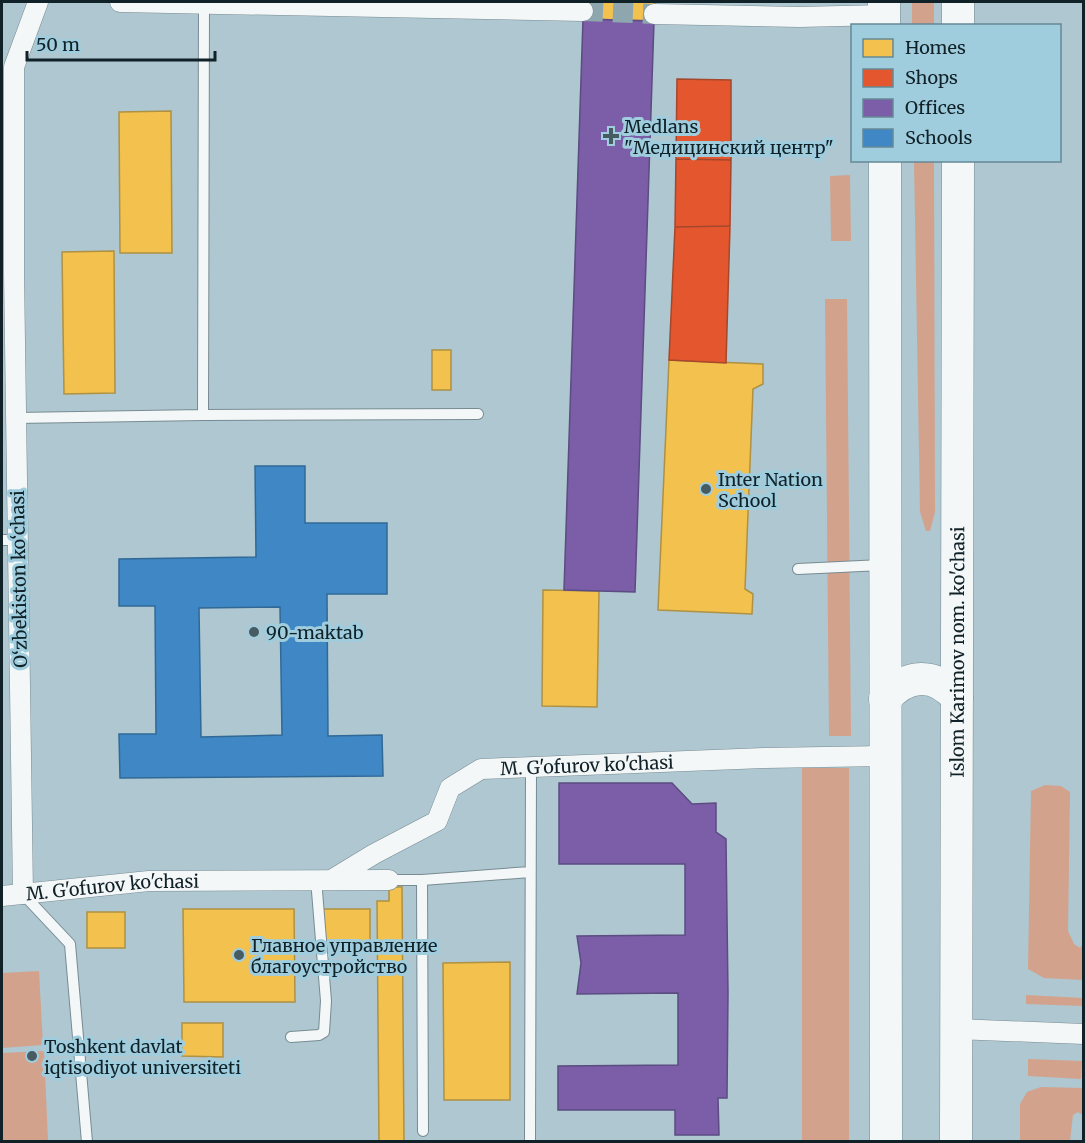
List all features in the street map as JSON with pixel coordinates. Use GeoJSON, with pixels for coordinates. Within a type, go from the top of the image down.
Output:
{"type":"FeatureCollection","features":[{"type":"Feature","properties":{"kind":"main road"},"geometry":{"type":"LineString","coordinates":[[958,2],[958,24]]}},
{"type":"Feature","properties":{"kind":"main road"},"geometry":{"type":"LineString","coordinates":[[885,162],[886,1142]]}},
{"type":"Feature","properties":{"kind":"main road","name":"Islom Karimov nom. ko'chasi"},"geometry":{"type":"LineString","coordinates":[[956,1142],[958,162]]}},
{"type":"Feature","properties":{"kind":"main road"},"geometry":{"type":"LineString","coordinates":[[885,699],[902,684],[921,679],[942,684],[957,698]]}},
{"type":"Feature","properties":{"kind":"street","name":"O‘zbekiston ko‘chasi"},"geometry":{"type":"LineString","coordinates":[[23,894],[10,540],[16,418],[8,273],[8,67],[38,2]]}},
{"type":"Feature","properties":{"kind":"street"},"geometry":{"type":"LineString","coordinates":[[120,2],[583,11]]}},
{"type":"Feature","properties":{"kind":"street"},"geometry":{"type":"LineString","coordinates":[[654,14],[799,17],[884,14]]}},
{"type":"Feature","properties":{"kind":"street","name":"M. G'ofurov ko'chasi"},"geometry":{"type":"LineString","coordinates":[[324,879],[437,821],[450,788],[482,769],[764,758],[885,756]]}},
{"type":"Feature","properties":{"kind":"street","name":"M. G'ofurov ko'chasi"},"geometry":{"type":"LineString","coordinates":[[2,896],[149,881],[389,880]]}},
{"type":"Feature","properties":{"kind":"street"},"geometry":{"type":"LineString","coordinates":[[956,1029],[1083,1034]]}},
{"type":"Feature","properties":{"kind":"lane"},"geometry":{"type":"LineString","coordinates":[[203,415],[204,3]]}},
{"type":"Feature","properties":{"kind":"lane"},"geometry":{"type":"LineString","coordinates":[[16,418],[478,414]]}},
{"type":"Feature","properties":{"kind":"lane"},"geometry":{"type":"LineString","coordinates":[[798,569],[885,565]]}},
{"type":"Feature","properties":{"kind":"lane"},"geometry":{"type":"LineString","coordinates":[[530,1142],[531,767]]}},
{"type":"Feature","properties":{"kind":"lane"},"geometry":{"type":"LineString","coordinates":[[389,880],[422,880],[530,872]]}},
{"type":"Feature","properties":{"kind":"lane"},"geometry":{"type":"LineString","coordinates":[[291,1037],[319,1035],[324,1032],[326,1001],[324,879]]}},
{"type":"Feature","properties":{"kind":"lane"},"geometry":{"type":"LineString","coordinates":[[422,880],[423,1131]]}},
{"type":"Feature","properties":{"kind":"lane"},"geometry":{"type":"LineString","coordinates":[[23,894],[70,944],[87,1142]]}},
{"type":"Feature","properties":{"kind":"shaded area"},"geometry":{"type":"Polygon","coordinates":[[[912,2],[934,2],[934,24],[912,24],[912,2]]]}},
{"type":"Feature","properties":{"kind":"shaded area"},"geometry":{"type":"Polygon","coordinates":[[[914,162],[934,162],[935,512],[930,531],[926,531],[920,512],[914,162]]]}},
{"type":"Feature","properties":{"kind":"shaded area"},"geometry":{"type":"Polygon","coordinates":[[[850,175],[851,241],[831,241],[830,176],[850,175]]]}},
{"type":"Feature","properties":{"kind":"shaded area"},"geometry":{"type":"Polygon","coordinates":[[[825,299],[847,299],[851,736],[829,736],[825,299]]]}},
{"type":"Feature","properties":{"kind":"shaded area"},"geometry":{"type":"Polygon","coordinates":[[[802,768],[849,768],[849,1141],[802,1141],[802,768]]]}},
{"type":"Feature","properties":{"kind":"shaded area"},"geometry":{"type":"Polygon","coordinates":[[[1045,785],[1061,786],[1070,792],[1068,931],[1074,944],[1080,948],[1083,944],[1083,980],[1044,978],[1028,969],[1031,791],[1045,785]]]}},
{"type":"Feature","properties":{"kind":"shaded area"},"geometry":{"type":"Polygon","coordinates":[[[39,971],[43,1045],[2,1048],[2,973],[39,971]]]}},
{"type":"Feature","properties":{"kind":"shaded area"},"geometry":{"type":"Polygon","coordinates":[[[1026,995],[1083,998],[1083,1006],[1026,1004],[1026,995]]]}},
{"type":"Feature","properties":{"kind":"shaded area"},"geometry":{"type":"Polygon","coordinates":[[[44,1051],[48,1141],[2,1141],[2,1053],[44,1051]]]}},
{"type":"Feature","properties":{"kind":"shaded area"},"geometry":{"type":"Polygon","coordinates":[[[1028,1059],[1082,1061],[1081,1079],[1028,1076],[1028,1059]]]}},
{"type":"Feature","properties":{"kind":"shaded area"},"geometry":{"type":"Polygon","coordinates":[[[1041,1087],[1083,1088],[1083,1115],[1078,1112],[1073,1115],[1070,1141],[1020,1141],[1020,1104],[1027,1092],[1041,1087]]]}},
{"type":"Feature","properties":{"kind":"building: Homes"},"geometry":{"type":"Polygon","coordinates":[[[569,2],[655,2],[654,21],[583,19],[569,2]]]}},
{"type":"Feature","properties":{"kind":"building: Homes"},"geometry":{"type":"Polygon","coordinates":[[[171,111],[172,253],[120,253],[119,112],[171,111]]]}},
{"type":"Feature","properties":{"kind":"building: Homes"},"geometry":{"type":"Polygon","coordinates":[[[114,251],[115,393],[64,394],[62,252],[114,251]]]}},
{"type":"Feature","properties":{"kind":"building: Homes"},"geometry":{"type":"Polygon","coordinates":[[[432,350],[451,350],[451,390],[432,390],[432,350]]]}},
{"type":"Feature","properties":{"kind":"building: Homes","name":"Inter Nation School"},"geometry":{"type":"Polygon","coordinates":[[[669,360],[763,364],[763,384],[753,389],[745,589],[753,594],[752,614],[658,610],[669,360]]]}},
{"type":"Feature","properties":{"kind":"building: Homes"},"geometry":{"type":"Polygon","coordinates":[[[543,590],[599,591],[597,707],[542,706],[543,590]]]}},
{"type":"Feature","properties":{"kind":"building: Homes"},"geometry":{"type":"Polygon","coordinates":[[[389,887],[402,887],[404,1142],[379,1142],[377,901],[389,901],[389,887]]]}},
{"type":"Feature","properties":{"kind":"building: Homes","name":"Главное управление благоустройство"},"geometry":{"type":"Polygon","coordinates":[[[183,909],[294,909],[295,1002],[184,1002],[183,909]]]}},
{"type":"Feature","properties":{"kind":"building: Homes"},"geometry":{"type":"Polygon","coordinates":[[[323,909],[370,909],[370,942],[323,942],[323,909]]]}},
{"type":"Feature","properties":{"kind":"building: Homes"},"geometry":{"type":"Polygon","coordinates":[[[87,912],[125,912],[125,948],[87,948],[87,912]]]}},
{"type":"Feature","properties":{"kind":"building: Homes"},"geometry":{"type":"Polygon","coordinates":[[[510,962],[510,1100],[444,1100],[443,963],[510,962]]]}},
{"type":"Feature","properties":{"kind":"building: Homes"},"geometry":{"type":"Polygon","coordinates":[[[182,1023],[223,1023],[223,1057],[182,1056],[182,1023]]]}},
{"type":"Feature","properties":{"kind":"building: Shops"},"geometry":{"type":"Polygon","coordinates":[[[677,79],[731,80],[731,160],[676,159],[677,79]]]}},
{"type":"Feature","properties":{"kind":"building: Shops"},"geometry":{"type":"Polygon","coordinates":[[[676,159],[731,160],[730,226],[675,227],[676,159]]]}},
{"type":"Feature","properties":{"kind":"building: Shops"},"geometry":{"type":"Polygon","coordinates":[[[730,226],[726,363],[669,360],[675,227],[730,226]]]}},
{"type":"Feature","properties":{"kind":"building: Offices"},"geometry":{"type":"Polygon","coordinates":[[[583,19],[654,21],[635,592],[564,590],[583,19]]]}},
{"type":"Feature","properties":{"kind":"building: Offices"},"geometry":{"type":"Polygon","coordinates":[[[559,783],[672,783],[692,804],[716,803],[716,832],[726,839],[728,993],[727,1098],[718,1098],[719,1135],[675,1135],[675,1110],[558,1110],[558,1066],[678,1065],[678,993],[577,994],[581,963],[577,936],[685,935],[685,864],[559,864],[559,783]]]}},
{"type":"Feature","properties":{"kind":"building: Schools"},"geometry":{"type":"Polygon","coordinates":[[[255,466],[305,466],[305,523],[387,523],[387,594],[327,594],[328,736],[382,735],[383,776],[120,778],[119,734],[156,734],[155,606],[119,606],[119,559],[256,557],[255,466]],[[280,607],[199,608],[201,737],[282,735],[280,607]]]}},
{"type":"Feature","properties":{"kind":"tunnel"},"geometry":{"type":"LineString","coordinates":[[583,11],[654,14]]}},
{"type":"Feature","properties":{"kind":"place","name":"Medlans \"Медицинский центр\""},"geometry":{"type":"Point","coordinates":[611,136]}},
{"type":"Feature","properties":{"kind":"place","name":"Inter Nation School"},"geometry":{"type":"Point","coordinates":[706,489]}},
{"type":"Feature","properties":{"kind":"place","name":"90-maktab"},"geometry":{"type":"Point","coordinates":[254,632]}},
{"type":"Feature","properties":{"kind":"place","name":"Главное управление благоустройство"},"geometry":{"type":"Point","coordinates":[239,955]}},
{"type":"Feature","properties":{"kind":"place","name":"Toshkent davlat iqtisodiyot universiteti"},"geometry":{"type":"Point","coordinates":[32,1056]}}]}
